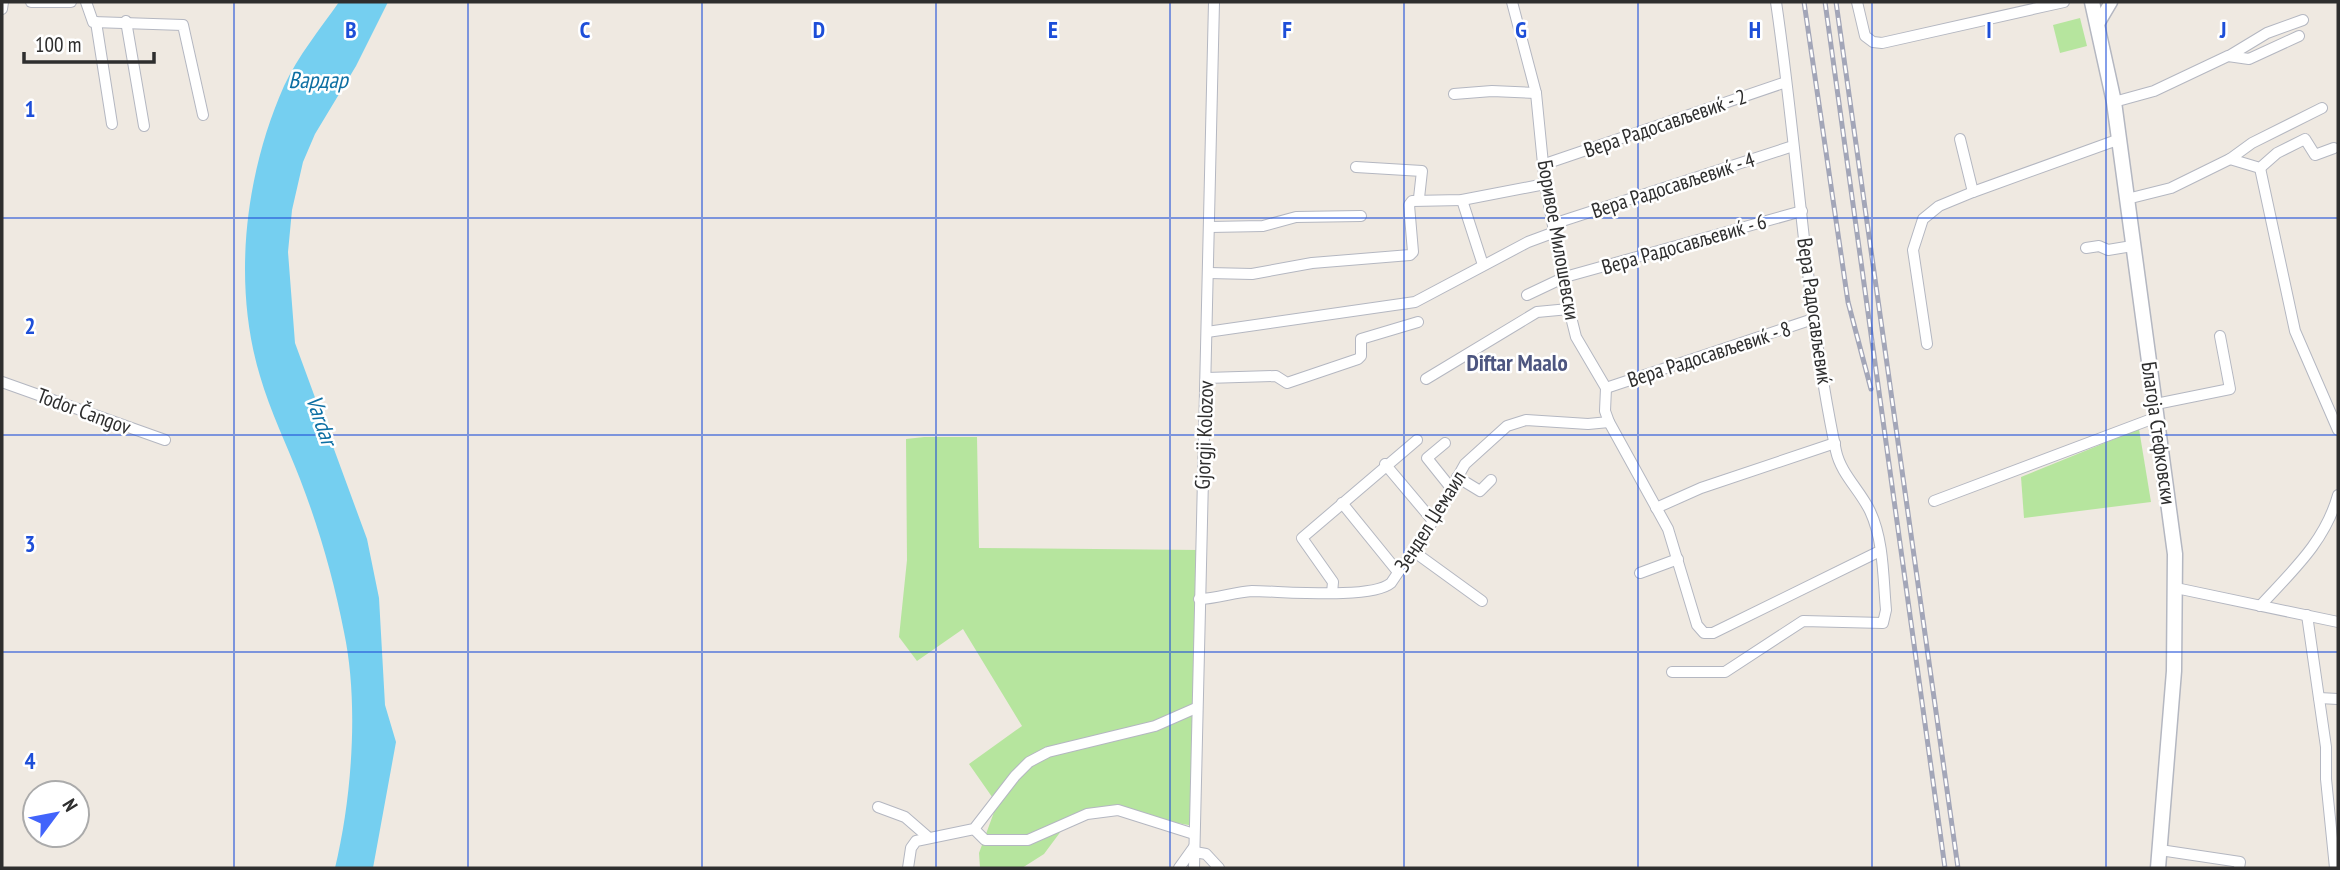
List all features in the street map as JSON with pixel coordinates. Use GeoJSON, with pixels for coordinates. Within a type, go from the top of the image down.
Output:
{"type":"FeatureCollection","features":[{"type":"Feature","properties":{"kind":"main road","name":"Благоја Стефковски"},"geometry":{"type":"LineString","coordinates":[[2092,2],[2114,102],[2173,530],[2176,588],[2172,703],[2158,868]]}},
{"type":"Feature","properties":{"kind":"street"},"geometry":{"type":"LineString","coordinates":[[2,9],[3,2]]}},
{"type":"Feature","properties":{"kind":"street"},"geometry":{"type":"LineString","coordinates":[[31,2],[71,2]]}},
{"type":"Feature","properties":{"kind":"street"},"geometry":{"type":"LineString","coordinates":[[86,2],[89,18],[96,22],[183,25],[203,115]]}},
{"type":"Feature","properties":{"kind":"street","name":"Gjorgji Kolozov"},"geometry":{"type":"LineString","coordinates":[[1194,868],[1214,2]]}},
{"type":"Feature","properties":{"kind":"street","name":"Боривое Милошевски"},"geometry":{"type":"LineString","coordinates":[[1512,2],[1536,93],[1545,184],[1576,337],[1606,388],[1609,422],[1656,508],[1678,559],[1697,625],[1704,633],[1709,634],[1880,551]]}},
{"type":"Feature","properties":{"kind":"street","name":"Вера Радосављевиќ"},"geometry":{"type":"LineString","coordinates":[[1672,672],[1725,672],[1803,621],[1883,623],[1886,610],[1878,533],[1869,510],[1840,464],[1835,443],[1813,319],[1776,2]]}},
{"type":"Feature","properties":{"kind":"street"},"geometry":{"type":"LineString","coordinates":[[1857,2],[1865,36],[1873,43],[1882,43],[2064,2]]}},
{"type":"Feature","properties":{"kind":"street"},"geometry":{"type":"LineString","coordinates":[[2098,24],[2111,2]]}},
{"type":"Feature","properties":{"kind":"street"},"geometry":{"type":"LineString","coordinates":[[2114,102],[2154,91],[2229,57],[2267,33],[2303,20]]}},
{"type":"Feature","properties":{"kind":"street"},"geometry":{"type":"LineString","coordinates":[[126,21],[144,125]]}},
{"type":"Feature","properties":{"kind":"street"},"geometry":{"type":"LineString","coordinates":[[96,22],[112,124]]}},
{"type":"Feature","properties":{"kind":"street"},"geometry":{"type":"LineString","coordinates":[[2229,57],[2249,59],[2300,36]]}},
{"type":"Feature","properties":{"kind":"street","name":"Вера Радосављевиќ - 2"},"geometry":{"type":"LineString","coordinates":[[1545,164],[1786,82]]}},
{"type":"Feature","properties":{"kind":"street"},"geometry":{"type":"LineString","coordinates":[[1454,94],[1492,91],[1536,93]]}},
{"type":"Feature","properties":{"kind":"street"},"geometry":{"type":"LineString","coordinates":[[2127,199],[2171,188],[2322,108]]}},
{"type":"Feature","properties":{"kind":"street"},"geometry":{"type":"LineString","coordinates":[[1960,139],[1973,192]]}},
{"type":"Feature","properties":{"kind":"street"},"geometry":{"type":"LineString","coordinates":[[1927,344],[1913,250],[1918,228],[1930,212],[1973,192],[2117,139]]}},
{"type":"Feature","properties":{"kind":"street"},"geometry":{"type":"LineString","coordinates":[[2260,168],[2277,153],[2305,139],[2315,155],[2333,148]]}},
{"type":"Feature","properties":{"kind":"street","name":"Вера Радосављевиќ - 4"},"geometry":{"type":"LineString","coordinates":[[1207,332],[1415,302],[1554,228],[1793,146]]}},
{"type":"Feature","properties":{"kind":"street"},"geometry":{"type":"LineString","coordinates":[[2230,159],[2260,168]]}},
{"type":"Feature","properties":{"kind":"street"},"geometry":{"type":"LineString","coordinates":[[1356,167],[1422,171],[1419,198]]}},
{"type":"Feature","properties":{"kind":"street"},"geometry":{"type":"LineString","coordinates":[[2260,168],[2295,331],[2338,430]]}},
{"type":"Feature","properties":{"kind":"street"},"geometry":{"type":"LineString","coordinates":[[1209,273],[1252,274],[1312,263],[1410,255],[1413,252],[1409,205],[1419,198],[1462,200],[1545,184]]}},
{"type":"Feature","properties":{"kind":"street"},"geometry":{"type":"LineString","coordinates":[[1462,200],[1483,265]]}},
{"type":"Feature","properties":{"kind":"street","name":"Вера Радосављевиќ - 6"},"geometry":{"type":"LineString","coordinates":[[1527,295],[1565,277],[1802,211]]}},
{"type":"Feature","properties":{"kind":"street"},"geometry":{"type":"LineString","coordinates":[[1210,228],[1263,226],[1296,217],[1361,216]]}},
{"type":"Feature","properties":{"kind":"street"},"geometry":{"type":"LineString","coordinates":[[2086,248],[2099,246],[2108,250],[2132,246]]}},
{"type":"Feature","properties":{"kind":"street"},"geometry":{"type":"LineString","coordinates":[[1426,379],[1537,313],[1569,309]]}},
{"type":"Feature","properties":{"kind":"street","name":"Вера Радосављевиќ - 8"},"geometry":{"type":"LineString","coordinates":[[1606,388],[1813,319]]}},
{"type":"Feature","properties":{"kind":"street"},"geometry":{"type":"LineString","coordinates":[[1206,378],[1276,376],[1287,383],[1358,359],[1361,356],[1360,339],[1418,322]]}},
{"type":"Feature","properties":{"kind":"street"},"geometry":{"type":"LineString","coordinates":[[1934,501],[2156,410],[2230,389],[2220,336]]}},
{"type":"Feature","properties":{"kind":"street","name":"Todor Čangov"},"geometry":{"type":"LineString","coordinates":[[2,382],[165,440]]}},
{"type":"Feature","properties":{"kind":"street","name":"Зендел Џемаил"},"geometry":{"type":"LineString","coordinates":[[1199,599],[1218,599],[1248,591],[1332,593],[1383,589],[1413,551],[1457,477],[1478,450],[1517,422],[1609,422]]}},
{"type":"Feature","properties":{"kind":"street"},"geometry":{"type":"LineString","coordinates":[[1332,593],[1333,582],[1302,538],[1385,464],[1417,440]]}},
{"type":"Feature","properties":{"kind":"street"},"geometry":{"type":"LineString","coordinates":[[1445,443],[1427,458],[1451,488]]}},
{"type":"Feature","properties":{"kind":"street"},"geometry":{"type":"LineString","coordinates":[[1656,508],[1701,488],[1835,443]]}},
{"type":"Feature","properties":{"kind":"street"},"geometry":{"type":"LineString","coordinates":[[1385,464],[1433,521]]}},
{"type":"Feature","properties":{"kind":"street"},"geometry":{"type":"LineString","coordinates":[[1457,477],[1480,491],[1491,480]]}},
{"type":"Feature","properties":{"kind":"street"},"geometry":{"type":"LineString","coordinates":[[2260,606],[2319,540],[2329,523],[2338,495]]}},
{"type":"Feature","properties":{"kind":"street"},"geometry":{"type":"LineString","coordinates":[[1342,503],[1398,572]]}},
{"type":"Feature","properties":{"kind":"street"},"geometry":{"type":"LineString","coordinates":[[1413,551],[1482,601]]}},
{"type":"Feature","properties":{"kind":"street"},"geometry":{"type":"LineString","coordinates":[[1640,573],[1678,559]]}},
{"type":"Feature","properties":{"kind":"street"},"geometry":{"type":"LineString","coordinates":[[2176,588],[2338,622]]}},
{"type":"Feature","properties":{"kind":"street"},"geometry":{"type":"LineString","coordinates":[[2306,615],[2319,698],[2335,868]]}},
{"type":"Feature","properties":{"kind":"street"},"geometry":{"type":"LineString","coordinates":[[2319,698],[2338,699]]}},
{"type":"Feature","properties":{"kind":"street"},"geometry":{"type":"LineString","coordinates":[[908,868],[911,848],[916,841],[974,829],[1029,762],[1067,747],[1155,726],[1196,708]]}},
{"type":"Feature","properties":{"kind":"street"},"geometry":{"type":"LineString","coordinates":[[2326,764],[2338,770]]}},
{"type":"Feature","properties":{"kind":"street"},"geometry":{"type":"LineString","coordinates":[[878,807],[905,817],[928,837]]}},
{"type":"Feature","properties":{"kind":"street"},"geometry":{"type":"LineString","coordinates":[[974,829],[985,840],[1028,840],[1087,814],[1118,810],[1194,834]]}},
{"type":"Feature","properties":{"kind":"street"},"geometry":{"type":"LineString","coordinates":[[1179,868],[1194,850],[1206,854],[1219,868]]}},
{"type":"Feature","properties":{"kind":"street"},"geometry":{"type":"LineString","coordinates":[[2160,850],[2240,862],[2239,868]]}},
{"type":"Feature","properties":{"kind":"green space"},"geometry":{"type":"Polygon","coordinates":[[[2080,18],[2087,46],[2060,53],[2053,25],[2080,18]]]}},
{"type":"Feature","properties":{"kind":"green space"},"geometry":{"type":"Polygon","coordinates":[[[2139,429],[2151,502],[2024,518],[2021,477],[2139,429]]]}},
{"type":"Feature","properties":{"kind":"green space"},"geometry":{"type":"Polygon","coordinates":[[[977,437],[979,548],[1201,550],[1194,826],[1121,813],[1073,815],[1044,854],[1022,868],[980,868],[979,853],[997,804],[969,764],[1022,726],[963,629],[917,661],[899,637],[907,560],[906,439],[977,437]]]}},
{"type":"Feature","properties":{"kind":"water","name":"Вардар"},"geometry":{"type":"Polygon","coordinates":[[[339,2],[388,2],[356,66],[315,134],[303,162],[292,210],[288,252],[295,343],[367,539],[379,598],[385,705],[396,742],[373,868],[335,868],[346,811],[352,750],[349,659],[336,593],[320,535],[260,376],[246,304],[247,229],[260,155],[284,86],[339,2]]]}},
{"type":"Feature","properties":{"kind":"railway"},"geometry":{"type":"LineString","coordinates":[[1804,2],[1848,302],[1871,389]]}},
{"type":"Feature","properties":{"kind":"railway"},"geometry":{"type":"LineString","coordinates":[[1825,2],[1945,868]]}},
{"type":"Feature","properties":{"kind":"railway"},"geometry":{"type":"LineString","coordinates":[[1836,2],[1958,868]]}},
{"type":"Feature","properties":{"kind":"district","name":"Diftar Maalo"},"geometry":{"type":"Point","coordinates":[1517,362]}},
{"type":"Feature","properties":{"kind":"water label","name":"Vardar"},"geometry":{"type":"Point","coordinates":[322,420]}}]}
